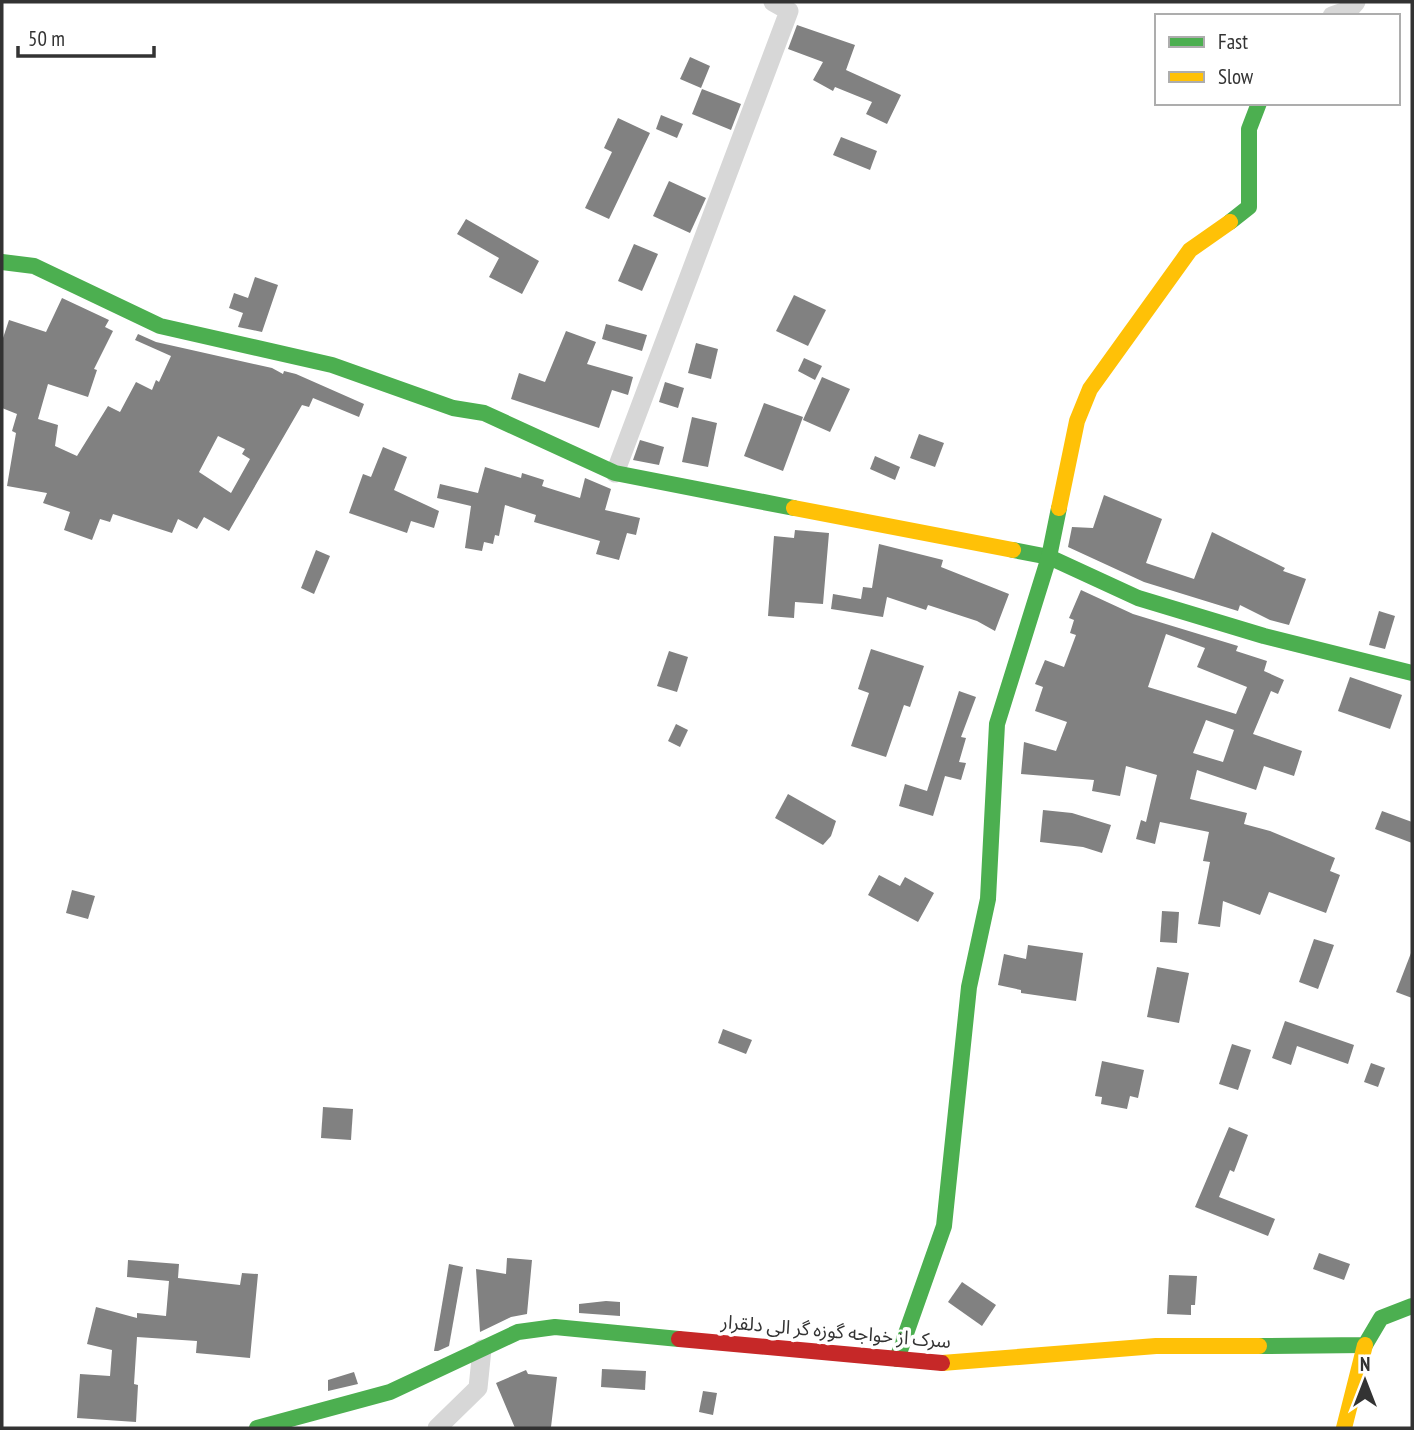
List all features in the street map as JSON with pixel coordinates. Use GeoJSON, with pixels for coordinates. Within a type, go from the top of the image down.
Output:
{"type":"FeatureCollection","features":[{"type":"Feature","properties":{"kind":"street"},"geometry":{"type":"LineString","coordinates":[[615,472],[789,11],[774,2]]}},
{"type":"Feature","properties":{"kind":"street"},"geometry":{"type":"LineString","coordinates":[[1338,14],[1349,10],[1356,2]]}},
{"type":"Feature","properties":{"kind":"street"},"geometry":{"type":"LineString","coordinates":[[897,1359],[944,1226],[969,988],[988,899],[997,724],[1049,557],[1077,421],[1090,389],[1190,250],[1210,231],[1237,218],[1249,207],[1249,129],[1258,105]]}},
{"type":"Feature","properties":{"kind":"street"},"geometry":{"type":"LineString","coordinates":[[2,262],[34,266],[160,326],[332,365],[453,408],[484,413],[615,472],[1049,557],[1138,598],[1264,636],[1412,673]]}},
{"type":"Feature","properties":{"kind":"street"},"geometry":{"type":"LineString","coordinates":[[1344,1428],[1365,1345],[1381,1318],[1412,1306]]}},
{"type":"Feature","properties":{"kind":"street","name":"سرک از خواجه گوزه گر الی دلقرار"},"geometry":{"type":"LineString","coordinates":[[257,1428],[390,1392],[518,1332],[555,1327],[951,1364],[1156,1346],[1365,1345]]}},
{"type":"Feature","properties":{"kind":"street"},"geometry":{"type":"LineString","coordinates":[[437,1428],[478,1388],[482,1349]]}},
{"type":"Feature","properties":{"kind":"building"},"geometry":{"type":"Polygon","coordinates":[[[797,25],[855,45],[846,70],[901,95],[887,124],[866,114],[872,102],[835,87],[833,91],[813,80],[823,62],[788,49],[797,25]]]}},
{"type":"Feature","properties":{"kind":"building"},"geometry":{"type":"Polygon","coordinates":[[[690,57],[710,66],[701,88],[680,79],[690,57]]]}},
{"type":"Feature","properties":{"kind":"building"},"geometry":{"type":"Polygon","coordinates":[[[702,89],[741,104],[731,130],[692,114],[702,89]]]}},
{"type":"Feature","properties":{"kind":"building"},"geometry":{"type":"Polygon","coordinates":[[[661,115],[683,124],[677,138],[656,129],[661,115]]]}},
{"type":"Feature","properties":{"kind":"building"},"geometry":{"type":"Polygon","coordinates":[[[618,118],[650,133],[609,219],[585,208],[612,152],[604,148],[618,118]]]}},
{"type":"Feature","properties":{"kind":"building"},"geometry":{"type":"Polygon","coordinates":[[[841,137],[877,151],[870,170],[833,155],[841,137]]]}},
{"type":"Feature","properties":{"kind":"building"},"geometry":{"type":"Polygon","coordinates":[[[669,181],[706,198],[690,233],[653,216],[669,181]]]}},
{"type":"Feature","properties":{"kind":"building"},"geometry":{"type":"Polygon","coordinates":[[[466,219],[539,261],[522,294],[489,277],[499,258],[457,234],[466,219]]]}},
{"type":"Feature","properties":{"kind":"building"},"geometry":{"type":"Polygon","coordinates":[[[634,244],[658,254],[642,291],[618,281],[634,244]]]}},
{"type":"Feature","properties":{"kind":"building"},"geometry":{"type":"Polygon","coordinates":[[[255,277],[278,285],[262,332],[238,327],[243,313],[229,308],[234,293],[248,298],[255,277]]]}},
{"type":"Feature","properties":{"kind":"building"},"geometry":{"type":"Polygon","coordinates":[[[794,295],[826,310],[808,346],[776,331],[794,295]]]}},
{"type":"Feature","properties":{"kind":"building"},"geometry":{"type":"Polygon","coordinates":[[[62,298],[109,320],[105,327],[113,331],[94,369],[97,370],[88,397],[48,384],[38,419],[58,425],[55,446],[77,456],[108,406],[120,412],[136,382],[152,390],[156,380],[159,382],[171,356],[135,340],[138,334],[156,342],[272,368],[283,374],[284,371],[296,374],[364,404],[359,417],[313,398],[309,407],[302,405],[229,531],[204,517],[197,529],[178,519],[172,533],[113,514],[110,522],[100,519],[92,540],[64,530],[70,512],[43,503],[47,493],[7,486],[16,433],[12,431],[17,414],[2,408],[2,341],[9,320],[46,332],[62,298]],[[218,436],[199,472],[231,493],[250,459],[242,454],[245,449],[218,436]]]}},
{"type":"Feature","properties":{"kind":"building"},"geometry":{"type":"Polygon","coordinates":[[[606,324],[647,335],[642,351],[602,339],[606,324]]]}},
{"type":"Feature","properties":{"kind":"building"},"geometry":{"type":"Polygon","coordinates":[[[566,331],[596,342],[587,364],[633,377],[628,395],[612,390],[599,428],[511,399],[519,373],[545,382],[566,331]]]}},
{"type":"Feature","properties":{"kind":"building"},"geometry":{"type":"Polygon","coordinates":[[[696,343],[718,349],[711,379],[688,373],[696,343]]]}},
{"type":"Feature","properties":{"kind":"building"},"geometry":{"type":"Polygon","coordinates":[[[804,358],[822,366],[815,380],[798,371],[804,358]]]}},
{"type":"Feature","properties":{"kind":"building"},"geometry":{"type":"Polygon","coordinates":[[[822,377],[850,389],[830,432],[803,420],[822,377]]]}},
{"type":"Feature","properties":{"kind":"building"},"geometry":{"type":"Polygon","coordinates":[[[665,382],[684,388],[678,408],[659,402],[665,382]]]}},
{"type":"Feature","properties":{"kind":"building"},"geometry":{"type":"Polygon","coordinates":[[[764,403],[803,417],[783,471],[744,456],[764,403]]]}},
{"type":"Feature","properties":{"kind":"building"},"geometry":{"type":"Polygon","coordinates":[[[692,417],[717,423],[708,467],[682,462],[692,417]]]}},
{"type":"Feature","properties":{"kind":"building"},"geometry":{"type":"Polygon","coordinates":[[[919,434],[944,443],[935,467],[910,458],[919,434]]]}},
{"type":"Feature","properties":{"kind":"building"},"geometry":{"type":"Polygon","coordinates":[[[640,440],[664,447],[659,465],[633,460],[640,440]]]}},
{"type":"Feature","properties":{"kind":"building"},"geometry":{"type":"Polygon","coordinates":[[[383,447],[407,457],[394,490],[439,511],[434,528],[411,521],[407,533],[349,513],[363,474],[371,477],[383,447]]]}},
{"type":"Feature","properties":{"kind":"building"},"geometry":{"type":"Polygon","coordinates":[[[875,456],[900,467],[895,480],[870,469],[875,456]]]}},
{"type":"Feature","properties":{"kind":"building"},"geometry":{"type":"Polygon","coordinates":[[[485,467],[521,478],[522,473],[544,480],[542,486],[580,498],[585,478],[611,489],[605,510],[640,518],[636,535],[627,533],[619,560],[596,554],[600,541],[534,522],[536,515],[505,505],[499,536],[495,535],[493,544],[484,542],[482,551],[465,548],[471,506],[437,498],[440,484],[478,493],[485,467]]]}},
{"type":"Feature","properties":{"kind":"building"},"geometry":{"type":"Polygon","coordinates":[[[1104,495],[1162,519],[1146,563],[1194,579],[1212,532],[1285,568],[1283,571],[1306,579],[1289,625],[1270,620],[1240,605],[1238,611],[1144,582],[1068,547],[1072,527],[1093,528],[1104,495]]]}},
{"type":"Feature","properties":{"kind":"building"},"geometry":{"type":"Polygon","coordinates":[[[795,530],[829,533],[823,604],[795,602],[794,618],[768,616],[774,536],[794,538],[795,530]]]}},
{"type":"Feature","properties":{"kind":"building"},"geometry":{"type":"Polygon","coordinates":[[[879,544],[943,560],[941,567],[1009,594],[995,631],[977,621],[928,605],[926,610],[887,597],[883,617],[831,609],[833,594],[861,599],[863,587],[872,588],[879,544]]]}},
{"type":"Feature","properties":{"kind":"building"},"geometry":{"type":"Polygon","coordinates":[[[316,550],[330,556],[314,594],[301,588],[316,550]]]}},
{"type":"Feature","properties":{"kind":"building"},"geometry":{"type":"Polygon","coordinates":[[[1081,590],[1133,614],[1238,646],[1236,651],[1267,661],[1264,671],[1284,680],[1278,694],[1271,691],[1253,734],[1302,751],[1294,776],[1264,766],[1256,790],[1197,770],[1190,799],[1247,813],[1244,824],[1270,831],[1335,858],[1330,871],[1340,875],[1326,913],[1269,892],[1260,915],[1223,901],[1220,927],[1198,924],[1210,862],[1203,861],[1209,832],[1160,822],[1155,844],[1136,839],[1141,820],[1146,822],[1157,775],[1126,766],[1120,796],[1092,791],[1094,780],[1021,774],[1024,742],[1056,751],[1067,722],[1035,711],[1043,687],[1035,684],[1045,660],[1064,667],[1076,635],[1070,633],[1074,620],[1069,618],[1081,590]],[[1166,634],[1148,687],[1236,714],[1247,687],[1197,667],[1205,648],[1166,634]],[[1206,720],[1193,753],[1223,762],[1234,730],[1206,720]]]}},
{"type":"Feature","properties":{"kind":"building"},"geometry":{"type":"Polygon","coordinates":[[[1379,611],[1395,616],[1385,649],[1369,645],[1379,611]]]}},
{"type":"Feature","properties":{"kind":"building"},"geometry":{"type":"Polygon","coordinates":[[[871,649],[924,666],[910,707],[904,705],[886,757],[851,746],[869,693],[858,689],[871,649]]]}},
{"type":"Feature","properties":{"kind":"building"},"geometry":{"type":"Polygon","coordinates":[[[669,651],[688,657],[677,692],[657,686],[669,651]]]}},
{"type":"Feature","properties":{"kind":"building"},"geometry":{"type":"Polygon","coordinates":[[[1350,677],[1402,695],[1390,729],[1338,711],[1350,677]]]}},
{"type":"Feature","properties":{"kind":"building"},"geometry":{"type":"Polygon","coordinates":[[[959,691],[976,697],[961,737],[966,738],[959,762],[966,763],[961,780],[945,776],[933,816],[899,806],[905,784],[927,791],[959,691]]]}},
{"type":"Feature","properties":{"kind":"building"},"geometry":{"type":"Polygon","coordinates":[[[676,724],[688,730],[680,747],[668,741],[676,724]]]}},
{"type":"Feature","properties":{"kind":"building"},"geometry":{"type":"Polygon","coordinates":[[[788,794],[836,821],[831,836],[823,845],[775,818],[788,794]]]}},
{"type":"Feature","properties":{"kind":"building"},"geometry":{"type":"Polygon","coordinates":[[[1043,810],[1072,813],[1111,825],[1102,853],[1083,847],[1040,842],[1043,810]]]}},
{"type":"Feature","properties":{"kind":"building"},"geometry":{"type":"Polygon","coordinates":[[[1382,811],[1412,822],[1412,843],[1375,829],[1382,811]]]}},
{"type":"Feature","properties":{"kind":"building"},"geometry":{"type":"Polygon","coordinates":[[[879,875],[900,886],[905,877],[934,893],[918,922],[868,895],[879,875]]]}},
{"type":"Feature","properties":{"kind":"building"},"geometry":{"type":"Polygon","coordinates":[[[72,890],[95,896],[88,919],[66,913],[72,890]]]}},
{"type":"Feature","properties":{"kind":"building"},"geometry":{"type":"Polygon","coordinates":[[[1162,911],[1179,912],[1177,943],[1160,942],[1162,911]]]}},
{"type":"Feature","properties":{"kind":"building"},"geometry":{"type":"Polygon","coordinates":[[[1314,939],[1334,945],[1318,989],[1299,982],[1314,939]]]}},
{"type":"Feature","properties":{"kind":"building"},"geometry":{"type":"Polygon","coordinates":[[[1028,945],[1083,953],[1076,1001],[1021,993],[1021,990],[998,985],[1004,954],[1026,959],[1028,945]]]}},
{"type":"Feature","properties":{"kind":"building"},"geometry":{"type":"Polygon","coordinates":[[[1412,953],[1412,998],[1396,992],[1412,953]]]}},
{"type":"Feature","properties":{"kind":"building"},"geometry":{"type":"Polygon","coordinates":[[[1157,967],[1189,973],[1179,1023],[1147,1017],[1157,967]]]}},
{"type":"Feature","properties":{"kind":"building"},"geometry":{"type":"Polygon","coordinates":[[[1285,1021],[1354,1045],[1348,1064],[1297,1046],[1291,1065],[1272,1058],[1285,1021]]]}},
{"type":"Feature","properties":{"kind":"building"},"geometry":{"type":"Polygon","coordinates":[[[723,1029],[752,1040],[746,1054],[718,1043],[723,1029]]]}},
{"type":"Feature","properties":{"kind":"building"},"geometry":{"type":"Polygon","coordinates":[[[1232,1044],[1251,1050],[1238,1090],[1219,1084],[1232,1044]]]}},
{"type":"Feature","properties":{"kind":"building"},"geometry":{"type":"Polygon","coordinates":[[[1102,1061],[1144,1070],[1138,1098],[1130,1096],[1127,1109],[1101,1104],[1102,1097],[1095,1096],[1102,1061]]]}},
{"type":"Feature","properties":{"kind":"building"},"geometry":{"type":"Polygon","coordinates":[[[1371,1063],[1385,1068],[1378,1087],[1364,1082],[1371,1063]]]}},
{"type":"Feature","properties":{"kind":"building"},"geometry":{"type":"Polygon","coordinates":[[[323,1107],[353,1109],[351,1140],[321,1138],[323,1107]]]}},
{"type":"Feature","properties":{"kind":"building"},"geometry":{"type":"Polygon","coordinates":[[[1229,1127],[1248,1135],[1234,1172],[1230,1170],[1219,1197],[1275,1219],[1268,1236],[1195,1207],[1229,1127]]]}},
{"type":"Feature","properties":{"kind":"building"},"geometry":{"type":"Polygon","coordinates":[[[1319,1253],[1350,1264],[1344,1280],[1313,1269],[1319,1253]]]}},
{"type":"Feature","properties":{"kind":"building"},"geometry":{"type":"Polygon","coordinates":[[[507,1258],[532,1260],[527,1314],[511,1317],[480,1332],[476,1269],[506,1274],[507,1258]]]}},
{"type":"Feature","properties":{"kind":"building"},"geometry":{"type":"Polygon","coordinates":[[[128,1260],[179,1264],[178,1278],[240,1285],[242,1273],[258,1274],[250,1358],[196,1353],[197,1341],[137,1337],[134,1384],[138,1385],[136,1422],[77,1418],[80,1374],[110,1376],[112,1350],[87,1344],[96,1307],[137,1318],[137,1313],[166,1316],[169,1281],[127,1277],[128,1260]]]}},
{"type":"Feature","properties":{"kind":"building"},"geometry":{"type":"Polygon","coordinates":[[[449,1264],[463,1267],[449,1346],[434,1351],[449,1264]]]}},
{"type":"Feature","properties":{"kind":"building"},"geometry":{"type":"Polygon","coordinates":[[[1169,1275],[1197,1276],[1195,1305],[1191,1305],[1191,1315],[1167,1314],[1169,1275]]]}},
{"type":"Feature","properties":{"kind":"building"},"geometry":{"type":"Polygon","coordinates":[[[962,1282],[996,1305],[982,1326],[948,1302],[962,1282]]]}},
{"type":"Feature","properties":{"kind":"building"},"geometry":{"type":"Polygon","coordinates":[[[620,1302],[620,1316],[579,1313],[579,1304],[620,1302]]]}},
{"type":"Feature","properties":{"kind":"building"},"geometry":{"type":"Polygon","coordinates":[[[602,1369],[646,1371],[645,1390],[601,1387],[602,1369]]]}},
{"type":"Feature","properties":{"kind":"building"},"geometry":{"type":"Polygon","coordinates":[[[526,1370],[528,1374],[557,1377],[551,1427],[515,1428],[496,1383],[526,1370]]]}},
{"type":"Feature","properties":{"kind":"building"},"geometry":{"type":"Polygon","coordinates":[[[354,1372],[358,1384],[328,1391],[328,1380],[354,1372]]]}},
{"type":"Feature","properties":{"kind":"building"},"geometry":{"type":"Polygon","coordinates":[[[703,1391],[717,1393],[713,1415],[699,1412],[703,1391]]]}},
{"type":"Feature","properties":{"kind":"traffic: fast"},"geometry":{"type":"LineString","coordinates":[[1230,222],[1249,207],[1249,129],[1258,105]]}},
{"type":"Feature","properties":{"kind":"traffic: fast"},"geometry":{"type":"LineString","coordinates":[[2,262],[34,266],[160,326],[332,365],[453,408],[484,413],[615,473],[794,508]]}},
{"type":"Feature","properties":{"kind":"traffic: fast"},"geometry":{"type":"LineString","coordinates":[[897,1359],[944,1226],[969,987],[988,899],[997,724],[1049,557],[1059,508]]}},
{"type":"Feature","properties":{"kind":"traffic: fast"},"geometry":{"type":"LineString","coordinates":[[1013,550],[1049,557],[1138,598],[1264,636],[1412,673]]}},
{"type":"Feature","properties":{"kind":"traffic: fast"},"geometry":{"type":"LineString","coordinates":[[1259,1346],[1365,1345],[1381,1318],[1412,1306]]}},
{"type":"Feature","properties":{"kind":"traffic: fast"},"geometry":{"type":"LineString","coordinates":[[257,1428],[390,1392],[518,1332],[555,1327],[679,1339]]}},
{"type":"Feature","properties":{"kind":"traffic: slow"},"geometry":{"type":"LineString","coordinates":[[1059,508],[1077,421],[1090,389],[1190,250],[1230,222]]}},
{"type":"Feature","properties":{"kind":"traffic: slow"},"geometry":{"type":"LineString","coordinates":[[794,508],[1013,550]]}},
{"type":"Feature","properties":{"kind":"traffic: slow"},"geometry":{"type":"LineString","coordinates":[[1344,1428],[1365,1345]]}},
{"type":"Feature","properties":{"kind":"traffic: slow"},"geometry":{"type":"LineString","coordinates":[[942,1363],[1156,1346],[1259,1346]]}},
{"type":"Feature","properties":{"kind":"traffic: jam"},"geometry":{"type":"LineString","coordinates":[[679,1339],[942,1363]]}}]}
